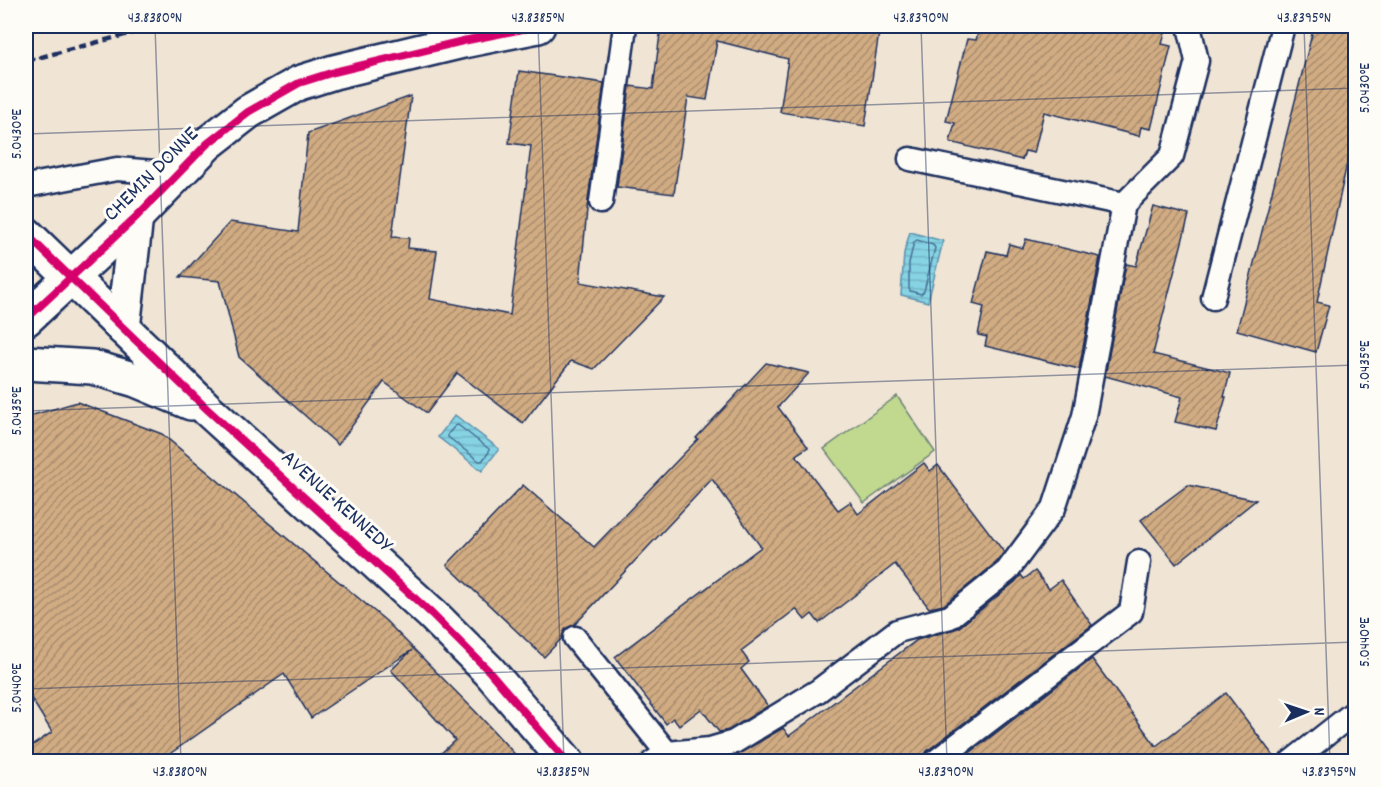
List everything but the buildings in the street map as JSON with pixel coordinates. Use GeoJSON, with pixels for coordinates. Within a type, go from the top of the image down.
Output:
{"type":"FeatureCollection","features":[{"type":"Feature","properties":{"kind":"street","name":"CHEMIN DONNE"},"geometry":{"type":"LineString","coordinates":[[26,320],[136,217],[207,144],[240,119],[299,83],[334,72],[441,46],[538,26]]}},
{"type":"Feature","properties":{"kind":"street"},"geometry":{"type":"LineString","coordinates":[[123,328],[136,217]]}},
{"type":"Feature","properties":{"kind":"street","name":"AVENUE KENNEDY"},"geometry":{"type":"LineString","coordinates":[[26,234],[207,409],[432,614],[489,671],[567,762]]}},
{"type":"Feature","properties":{"kind":"street","name":"AVENUE KENNEDY"},"geometry":{"type":"LineString","coordinates":[[26,363],[92,367],[136,380],[207,409]]}},
{"type":"Feature","properties":{"kind":"lane"},"geometry":{"type":"LineString","coordinates":[[601,202],[625,26]]}},
{"type":"Feature","properties":{"kind":"lane"},"geometry":{"type":"LineString","coordinates":[[575,638],[660,757],[710,750],[734,742],[818,691],[897,632],[950,617],[1008,571],[1054,508],[1084,417],[1124,204],[1172,156],[1197,61],[1189,26]]}},
{"type":"Feature","properties":{"kind":"lane"},"geometry":{"type":"LineString","coordinates":[[1213,298],[1283,26]]}},
{"type":"Feature","properties":{"kind":"lane"},"geometry":{"type":"LineString","coordinates":[[910,159],[1124,204]]}},
{"type":"Feature","properties":{"kind":"lane"},"geometry":{"type":"LineString","coordinates":[[26,186],[117,169],[180,174]]}},
{"type":"Feature","properties":{"kind":"lane"},"geometry":{"type":"LineString","coordinates":[[935,762],[1131,612],[1139,562]]}},
{"type":"Feature","properties":{"kind":"lane"},"geometry":{"type":"LineString","coordinates":[[1292,762],[1352,714],[1356,716]]}},
{"type":"Feature","properties":{"kind":"green space"},"geometry":{"type":"Polygon","coordinates":[[[897,396],[935,452],[864,503],[824,449],[897,396]]]}},
{"type":"Feature","properties":{"kind":"water"},"geometry":{"type":"Polygon","coordinates":[[[910,232],[943,241],[928,302],[901,295],[904,253],[910,232]]]}},
{"type":"Feature","properties":{"kind":"water"},"geometry":{"type":"Polygon","coordinates":[[[455,415],[499,449],[482,471],[438,437],[455,415]]]}},
{"type":"Feature","properties":{"kind":"railway"},"geometry":{"type":"LineString","coordinates":[[26,31],[47,26]]}},
{"type":"Feature","properties":{"kind":"railway"},"geometry":{"type":"LineString","coordinates":[[26,61],[159,26]]}},
{"type":"Feature","properties":{"kind":"cycle path"},"geometry":{"type":"LineString","coordinates":[[26,319],[136,217],[207,144],[248,112],[299,83],[334,72],[463,41],[538,26]]}},
{"type":"Feature","properties":{"kind":"cycle path"},"geometry":{"type":"LineString","coordinates":[[26,234],[207,409],[432,614],[489,671],[567,762]]}}]}
